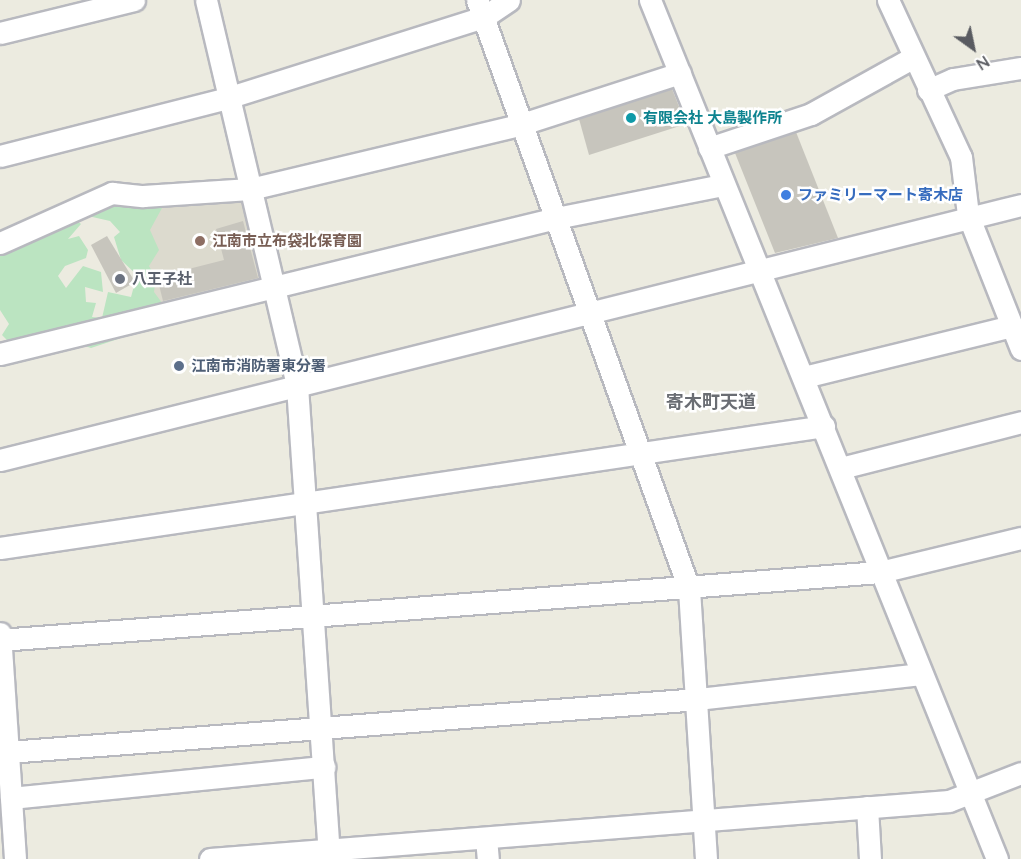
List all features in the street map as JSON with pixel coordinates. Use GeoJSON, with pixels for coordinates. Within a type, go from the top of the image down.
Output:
{"type":"FeatureCollection","features":[{"type":"Feature","properties":{"kind":"street"},"geometry":{"type":"LineString","coordinates":[[0,33],[134,0]]}},
{"type":"Feature","properties":{"kind":"street"},"geometry":{"type":"LineString","coordinates":[[206,0],[227,98],[297,386],[308,502],[329,856]]}},
{"type":"Feature","properties":{"kind":"street"},"geometry":{"type":"LineString","coordinates":[[0,156],[227,98],[509,0]]}},
{"type":"Feature","properties":{"kind":"street"},"geometry":{"type":"LineString","coordinates":[[650,0],[722,185],[762,271],[920,674],[997,859]]}},
{"type":"Feature","properties":{"kind":"street"},"geometry":{"type":"LineString","coordinates":[[888,0],[912,58],[961,157],[968,215],[1015,327],[1021,349]]}},
{"type":"Feature","properties":{"kind":"street"},"geometry":{"type":"LineString","coordinates":[[480,9],[689,589],[698,699],[706,859]]}},
{"type":"Feature","properties":{"kind":"street"},"geometry":{"type":"LineString","coordinates":[[708,148],[811,114],[912,58]]}},
{"type":"Feature","properties":{"kind":"street"},"geometry":{"type":"LineString","coordinates":[[928,90],[953,79],[1021,68]]}},
{"type":"Feature","properties":{"kind":"street"},"geometry":{"type":"LineString","coordinates":[[0,243],[112,193],[143,196],[250,189],[522,124],[680,73]]}},
{"type":"Feature","properties":{"kind":"street"},"geometry":{"type":"LineString","coordinates":[[0,354],[556,218],[722,185]]}},
{"type":"Feature","properties":{"kind":"street"},"geometry":{"type":"LineString","coordinates":[[0,460],[590,316],[968,215],[1021,205]]}},
{"type":"Feature","properties":{"kind":"street"},"geometry":{"type":"LineString","coordinates":[[804,377],[1015,327]]}},
{"type":"Feature","properties":{"kind":"street"},"geometry":{"type":"LineString","coordinates":[[841,468],[1021,422]]}},
{"type":"Feature","properties":{"kind":"street"},"geometry":{"type":"LineString","coordinates":[[0,548],[824,426]]}},
{"type":"Feature","properties":{"kind":"street"},"geometry":{"type":"LineString","coordinates":[[0,640],[689,589],[880,572],[1021,538]]}},
{"type":"Feature","properties":{"kind":"street"},"geometry":{"type":"LineString","coordinates":[[0,633],[3,730],[8,752],[15,859]]}},
{"type":"Feature","properties":{"kind":"street"},"geometry":{"type":"LineString","coordinates":[[8,752],[698,699],[920,674]]}},
{"type":"Feature","properties":{"kind":"street"},"geometry":{"type":"LineString","coordinates":[[10,798],[324,767]]}},
{"type":"Feature","properties":{"kind":"street"},"geometry":{"type":"LineString","coordinates":[[210,859],[487,849],[703,820],[949,801],[1021,773]]}},
{"type":"Feature","properties":{"kind":"street"},"geometry":{"type":"LineString","coordinates":[[867,807],[870,859]]}},
{"type":"Feature","properties":{"kind":"shaded area","name":"江南市立布袋北保育園"},"geometry":{"type":"Polygon","coordinates":[[[250,189],[273,286],[156,314],[127,194],[250,189]]]}},
{"type":"Feature","properties":{"kind":"green space"},"geometry":{"type":"Polygon","coordinates":[[[143,196],[162,208],[150,230],[159,250],[149,266],[156,278],[154,292],[168,311],[118,339],[91,348],[76,343],[17,350],[2,335],[9,324],[0,310],[0,243],[71,216],[81,224],[68,239],[79,236],[88,250],[86,258],[65,266],[58,276],[66,288],[83,266],[101,272],[103,292],[85,287],[86,302],[96,303],[92,317],[102,318],[108,292],[131,297],[137,275],[121,260],[114,237],[120,232],[110,221],[88,216],[88,206],[143,196]]]}},
{"type":"Feature","properties":{"kind":"building","name":"有限会社 大島製作所"},"geometry":{"type":"Polygon","coordinates":[[[672,89],[686,124],[589,155],[579,119],[672,89]]]}},
{"type":"Feature","properties":{"kind":"building","name":"ファミリーマート寄木店"},"geometry":{"type":"Polygon","coordinates":[[[796,132],[838,238],[775,253],[735,153],[796,132]]]}},
{"type":"Feature","properties":{"kind":"building"},"geometry":{"type":"Polygon","coordinates":[[[243,221],[258,278],[163,301],[157,277],[224,260],[216,229],[243,221]]]}},
{"type":"Feature","properties":{"kind":"building"},"geometry":{"type":"Polygon","coordinates":[[[107,236],[135,282],[116,293],[91,245],[107,236]]]}},
{"type":"Feature","properties":{"kind":"place","name":"有限会社 大島製作所"},"geometry":{"type":"Point","coordinates":[631,118]}},
{"type":"Feature","properties":{"kind":"place","name":"ファミリーマート寄木店"},"geometry":{"type":"Point","coordinates":[786,195]}},
{"type":"Feature","properties":{"kind":"place","name":"江南市立布袋北保育園"},"geometry":{"type":"Point","coordinates":[200,241]}},
{"type":"Feature","properties":{"kind":"place","name":"八王子社"},"geometry":{"type":"Point","coordinates":[120,279]}},
{"type":"Feature","properties":{"kind":"place","name":"江南市消防署東分署"},"geometry":{"type":"Point","coordinates":[179,366]}},
{"type":"Feature","properties":{"kind":"district","name":"寄木町天道"},"geometry":{"type":"Point","coordinates":[711,402]}}]}
